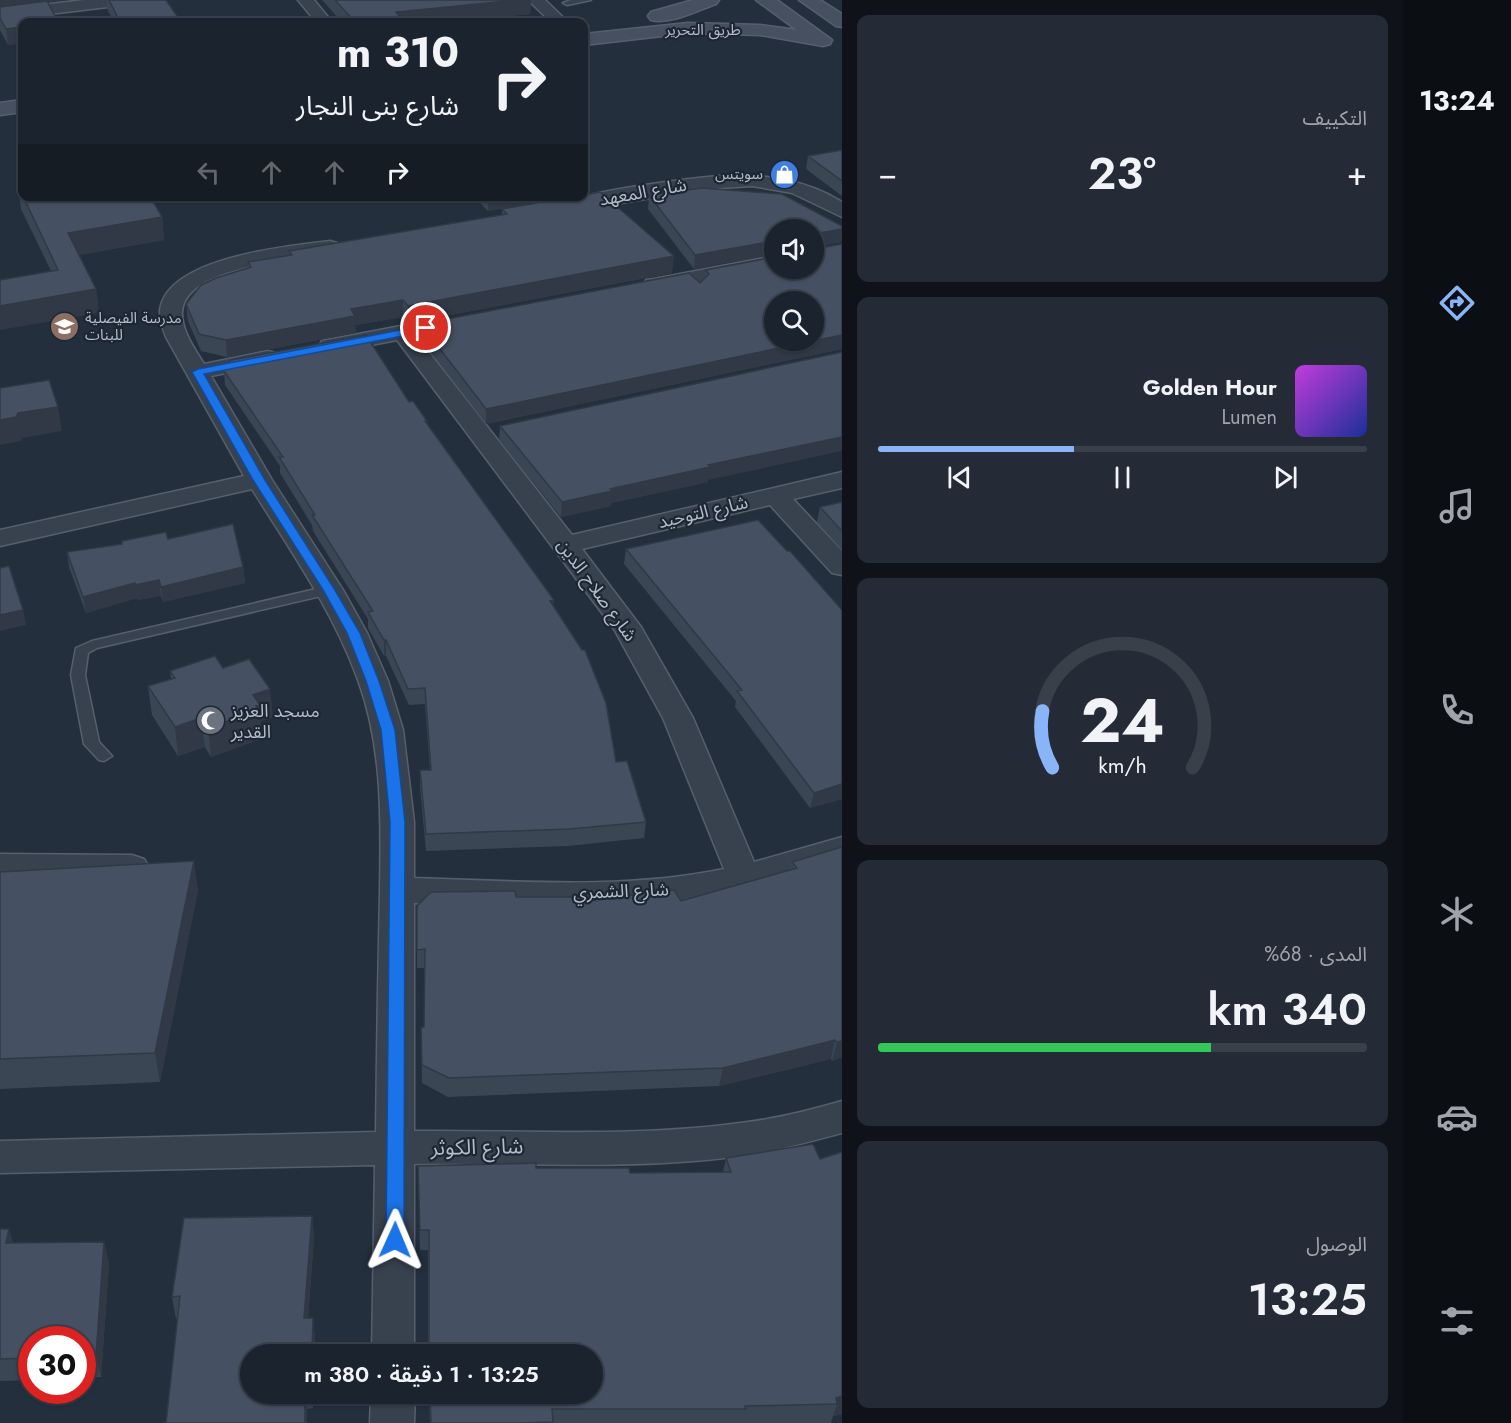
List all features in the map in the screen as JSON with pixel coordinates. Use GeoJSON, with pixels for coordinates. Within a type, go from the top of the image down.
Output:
{"type":"FeatureCollection","features":[{"type":"Feature","properties":{"kind":"street"},"geometry":{"type":"LineString","coordinates":[[0,15],[124,0]]}},
{"type":"Feature","properties":{"kind":"street"},"geometry":{"type":"LineString","coordinates":[[306,0],[321,18]]}},
{"type":"Feature","properties":{"kind":"street"},"geometry":{"type":"LineString","coordinates":[[536,0],[556,18]]}},
{"type":"Feature","properties":{"kind":"street","name":"طريق التحرير"},"geometry":{"type":"LineString","coordinates":[[588,25],[658,16],[710,0]]}},
{"type":"Feature","properties":{"kind":"street"},"geometry":{"type":"LineString","coordinates":[[765,0],[842,52]]}},
{"type":"Feature","properties":{"kind":"street"},"geometry":{"type":"LineString","coordinates":[[808,0],[842,22]]}},
{"type":"Feature","properties":{"kind":"street","name":"طريق التحرير"},"geometry":{"type":"LineString","coordinates":[[588,40],[688,28],[760,30],[823,40]]}},
{"type":"Feature","properties":{"kind":"street"},"geometry":{"type":"LineString","coordinates":[[0,109],[18,107]]}},
{"type":"Feature","properties":{"kind":"street","name":"شارع المعهد"},"geometry":{"type":"LineString","coordinates":[[543,210],[724,179],[772,182],[795,187],[837,207]]}},
{"type":"Feature","properties":{"kind":"street"},"geometry":{"type":"LineString","coordinates":[[358,242],[228,265],[207,273],[190,283],[178,294],[172,306],[171,319],[177,337],[259,480],[329,590],[353,633],[373,681],[388,730],[398,822],[393,1344]]}},
{"type":"Feature","properties":{"kind":"street"},"geometry":{"type":"LineString","coordinates":[[634,289],[764,264]]}},
{"type":"Feature","properties":{"kind":"street"},"geometry":{"type":"LineString","coordinates":[[312,350],[437,326]]}},
{"type":"Feature","properties":{"kind":"street","name":"شارع صلاح الدين"},"geometry":{"type":"LineString","coordinates":[[403,333],[490,432],[565,545],[627,627],[678,718],[744,876]]}},
{"type":"Feature","properties":{"kind":"street"},"geometry":{"type":"LineString","coordinates":[[198,372],[289,354]]}},
{"type":"Feature","properties":{"kind":"street"},"geometry":{"type":"LineString","coordinates":[[0,538],[259,480]]}},
{"type":"Feature","properties":{"kind":"street","name":"شارع التوحيد"},"geometry":{"type":"LineString","coordinates":[[565,545],[842,480]]}},
{"type":"Feature","properties":{"kind":"street"},"geometry":{"type":"LineString","coordinates":[[775,495],[842,567]]}},
{"type":"Feature","properties":{"kind":"street","name":"شارع الشمري"},"geometry":{"type":"LineString","coordinates":[[396,890],[638,893],[693,887],[744,876],[842,849]]}},
{"type":"Feature","properties":{"kind":"street"},"geometry":{"type":"LineString","coordinates":[[0,866],[164,867]]}},
{"type":"Feature","properties":{"kind":"street","name":"شارع الكوثر"},"geometry":{"type":"LineString","coordinates":[[0,1157],[396,1148],[686,1146],[732,1142],[786,1133],[842,1117]]}},
{"type":"Feature","properties":{"kind":"street"},"geometry":{"type":"LineString","coordinates":[[392,1423],[393,1404]]}},
{"type":"Feature","properties":{"kind":"lane"},"geometry":{"type":"LineString","coordinates":[[567,3],[587,0]]}},
{"type":"Feature","properties":{"kind":"lane"},"geometry":{"type":"LineString","coordinates":[[104,756],[92,744],[78,675],[81,651],[92,645],[329,590]]}},
{"type":"Feature","properties":{"kind":"building"},"geometry":{"type":"Polygon","coordinates":[[[109,0],[166,0],[178,18],[118,18],[109,0]]]}},
{"type":"Feature","properties":{"kind":"building"},"geometry":{"type":"Polygon","coordinates":[[[335,0],[517,0],[396,12],[400,17],[391,18],[351,18],[335,0]]]}},
{"type":"Feature","properties":{"kind":"building"},"geometry":{"type":"Polygon","coordinates":[[[47,1],[56,18],[18,18],[18,28],[6,29],[0,18],[0,7],[47,1]]]}},
{"type":"Feature","properties":{"kind":"building"},"geometry":{"type":"Polygon","coordinates":[[[842,150],[842,181],[808,156],[842,150]]]}},
{"type":"Feature","properties":{"kind":"building"},"geometry":{"type":"Polygon","coordinates":[[[702,188],[782,194],[842,226],[842,229],[824,232],[824,219],[764,219],[764,243],[695,255],[649,195],[702,188]]]}},
{"type":"Feature","properties":{"kind":"building"},"geometry":{"type":"Polygon","coordinates":[[[600,192],[674,256],[408,306],[403,300],[351,309],[355,316],[226,340],[199,334],[186,304],[201,285],[251,267],[248,262],[292,255],[289,251],[507,214],[502,209],[546,201],[588,201],[588,194],[600,192]]]}},
{"type":"Feature","properties":{"kind":"building"},"geometry":{"type":"Polygon","coordinates":[[[25,201],[153,201],[162,217],[68,233],[96,289],[0,306],[0,280],[58,270],[25,201]]]}},
{"type":"Feature","properties":{"kind":"building"},"geometry":{"type":"Polygon","coordinates":[[[842,244],[842,335],[824,339],[824,291],[764,291],[765,351],[486,409],[421,324],[689,273],[700,283],[709,274],[706,270],[764,259],[764,279],[824,279],[824,247],[842,244]]]}},
{"type":"Feature","properties":{"kind":"building"},"geometry":{"type":"Polygon","coordinates":[[[366,335],[409,402],[413,401],[554,600],[550,601],[582,650],[585,650],[606,703],[616,762],[627,761],[646,822],[569,829],[426,834],[420,770],[431,770],[425,688],[408,689],[386,640],[368,612],[373,611],[312,515],[315,515],[279,457],[283,457],[224,371],[231,360],[366,335]]]}},
{"type":"Feature","properties":{"kind":"building"},"geometry":{"type":"Polygon","coordinates":[[[842,352],[842,437],[708,465],[710,467],[562,502],[500,426],[842,352]]]}},
{"type":"Feature","properties":{"kind":"building"},"geometry":{"type":"Polygon","coordinates":[[[49,380],[58,407],[18,413],[16,417],[0,420],[0,388],[49,380]]]}},
{"type":"Feature","properties":{"kind":"building"},"geometry":{"type":"Polygon","coordinates":[[[842,502],[842,531],[820,507],[842,502]]]}},
{"type":"Feature","properties":{"kind":"building"},"geometry":{"type":"Polygon","coordinates":[[[758,520],[787,551],[790,551],[842,610],[842,784],[814,793],[737,691],[742,690],[626,549],[758,520]]]}},
{"type":"Feature","properties":{"kind":"building"},"geometry":{"type":"Polygon","coordinates":[[[233,524],[243,567],[161,587],[159,580],[135,585],[135,583],[83,597],[67,552],[122,544],[122,541],[166,532],[168,539],[233,524]]]}},
{"type":"Feature","properties":{"kind":"building"},"geometry":{"type":"Polygon","coordinates":[[[9,566],[23,610],[0,615],[0,568],[9,566]]]}},
{"type":"Feature","properties":{"kind":"building"},"geometry":{"type":"Polygon","coordinates":[[[215,656],[223,668],[249,659],[270,689],[253,695],[260,705],[256,706],[259,710],[208,728],[201,718],[175,727],[148,686],[175,678],[170,671],[215,656]]]}},
{"type":"Feature","properties":{"kind":"building"},"geometry":{"type":"Polygon","coordinates":[[[842,847],[842,1041],[835,1040],[723,1068],[449,1078],[422,1065],[421,1028],[424,1027],[425,949],[417,950],[417,906],[431,892],[515,891],[516,897],[586,897],[587,901],[674,890],[681,901],[797,868],[792,862],[842,847]]]}},
{"type":"Feature","properties":{"kind":"building"},"geometry":{"type":"Polygon","coordinates":[[[194,861],[155,1053],[0,1059],[0,872],[194,861]]]}},
{"type":"Feature","properties":{"kind":"building"},"geometry":{"type":"Polygon","coordinates":[[[813,1144],[820,1159],[842,1152],[842,1396],[836,1398],[837,1404],[745,1406],[746,1409],[552,1409],[553,1422],[431,1423],[430,1404],[603,1404],[603,1344],[429,1344],[429,1230],[420,1230],[418,1166],[536,1163],[536,1168],[629,1168],[630,1173],[731,1172],[726,1158],[813,1144]]]}},
{"type":"Feature","properties":{"kind":"building"},"geometry":{"type":"Polygon","coordinates":[[[312,1216],[304,1318],[313,1318],[312,1344],[240,1344],[240,1404],[305,1404],[305,1423],[166,1423],[180,1296],[172,1297],[184,1218],[312,1216]]]}},
{"type":"Feature","properties":{"kind":"building"},"geometry":{"type":"Polygon","coordinates":[[[0,1229],[9,1229],[6,1243],[104,1242],[96,1356],[96,1326],[18,1326],[18,1358],[0,1359],[0,1229]]]}},
{"type":"Feature","properties":{"kind":"place","name":"سويتس"},"geometry":{"type":"Point","coordinates":[784,174]}},
{"type":"Feature","properties":{"kind":"place","name":"مدرسة الفيصلية للبنات"},"geometry":{"type":"Point","coordinates":[64,327]}},
{"type":"Feature","properties":{"kind":"place","name":"مسجد العزيز القدير"},"geometry":{"type":"Point","coordinates":[210,721]}},
{"type":"Feature","properties":{"kind":"route"},"geometry":{"type":"LineString","coordinates":[[395,1240],[398,822],[388,730],[373,681],[353,633],[329,590],[259,480],[198,372],[426,328]]}}]}
